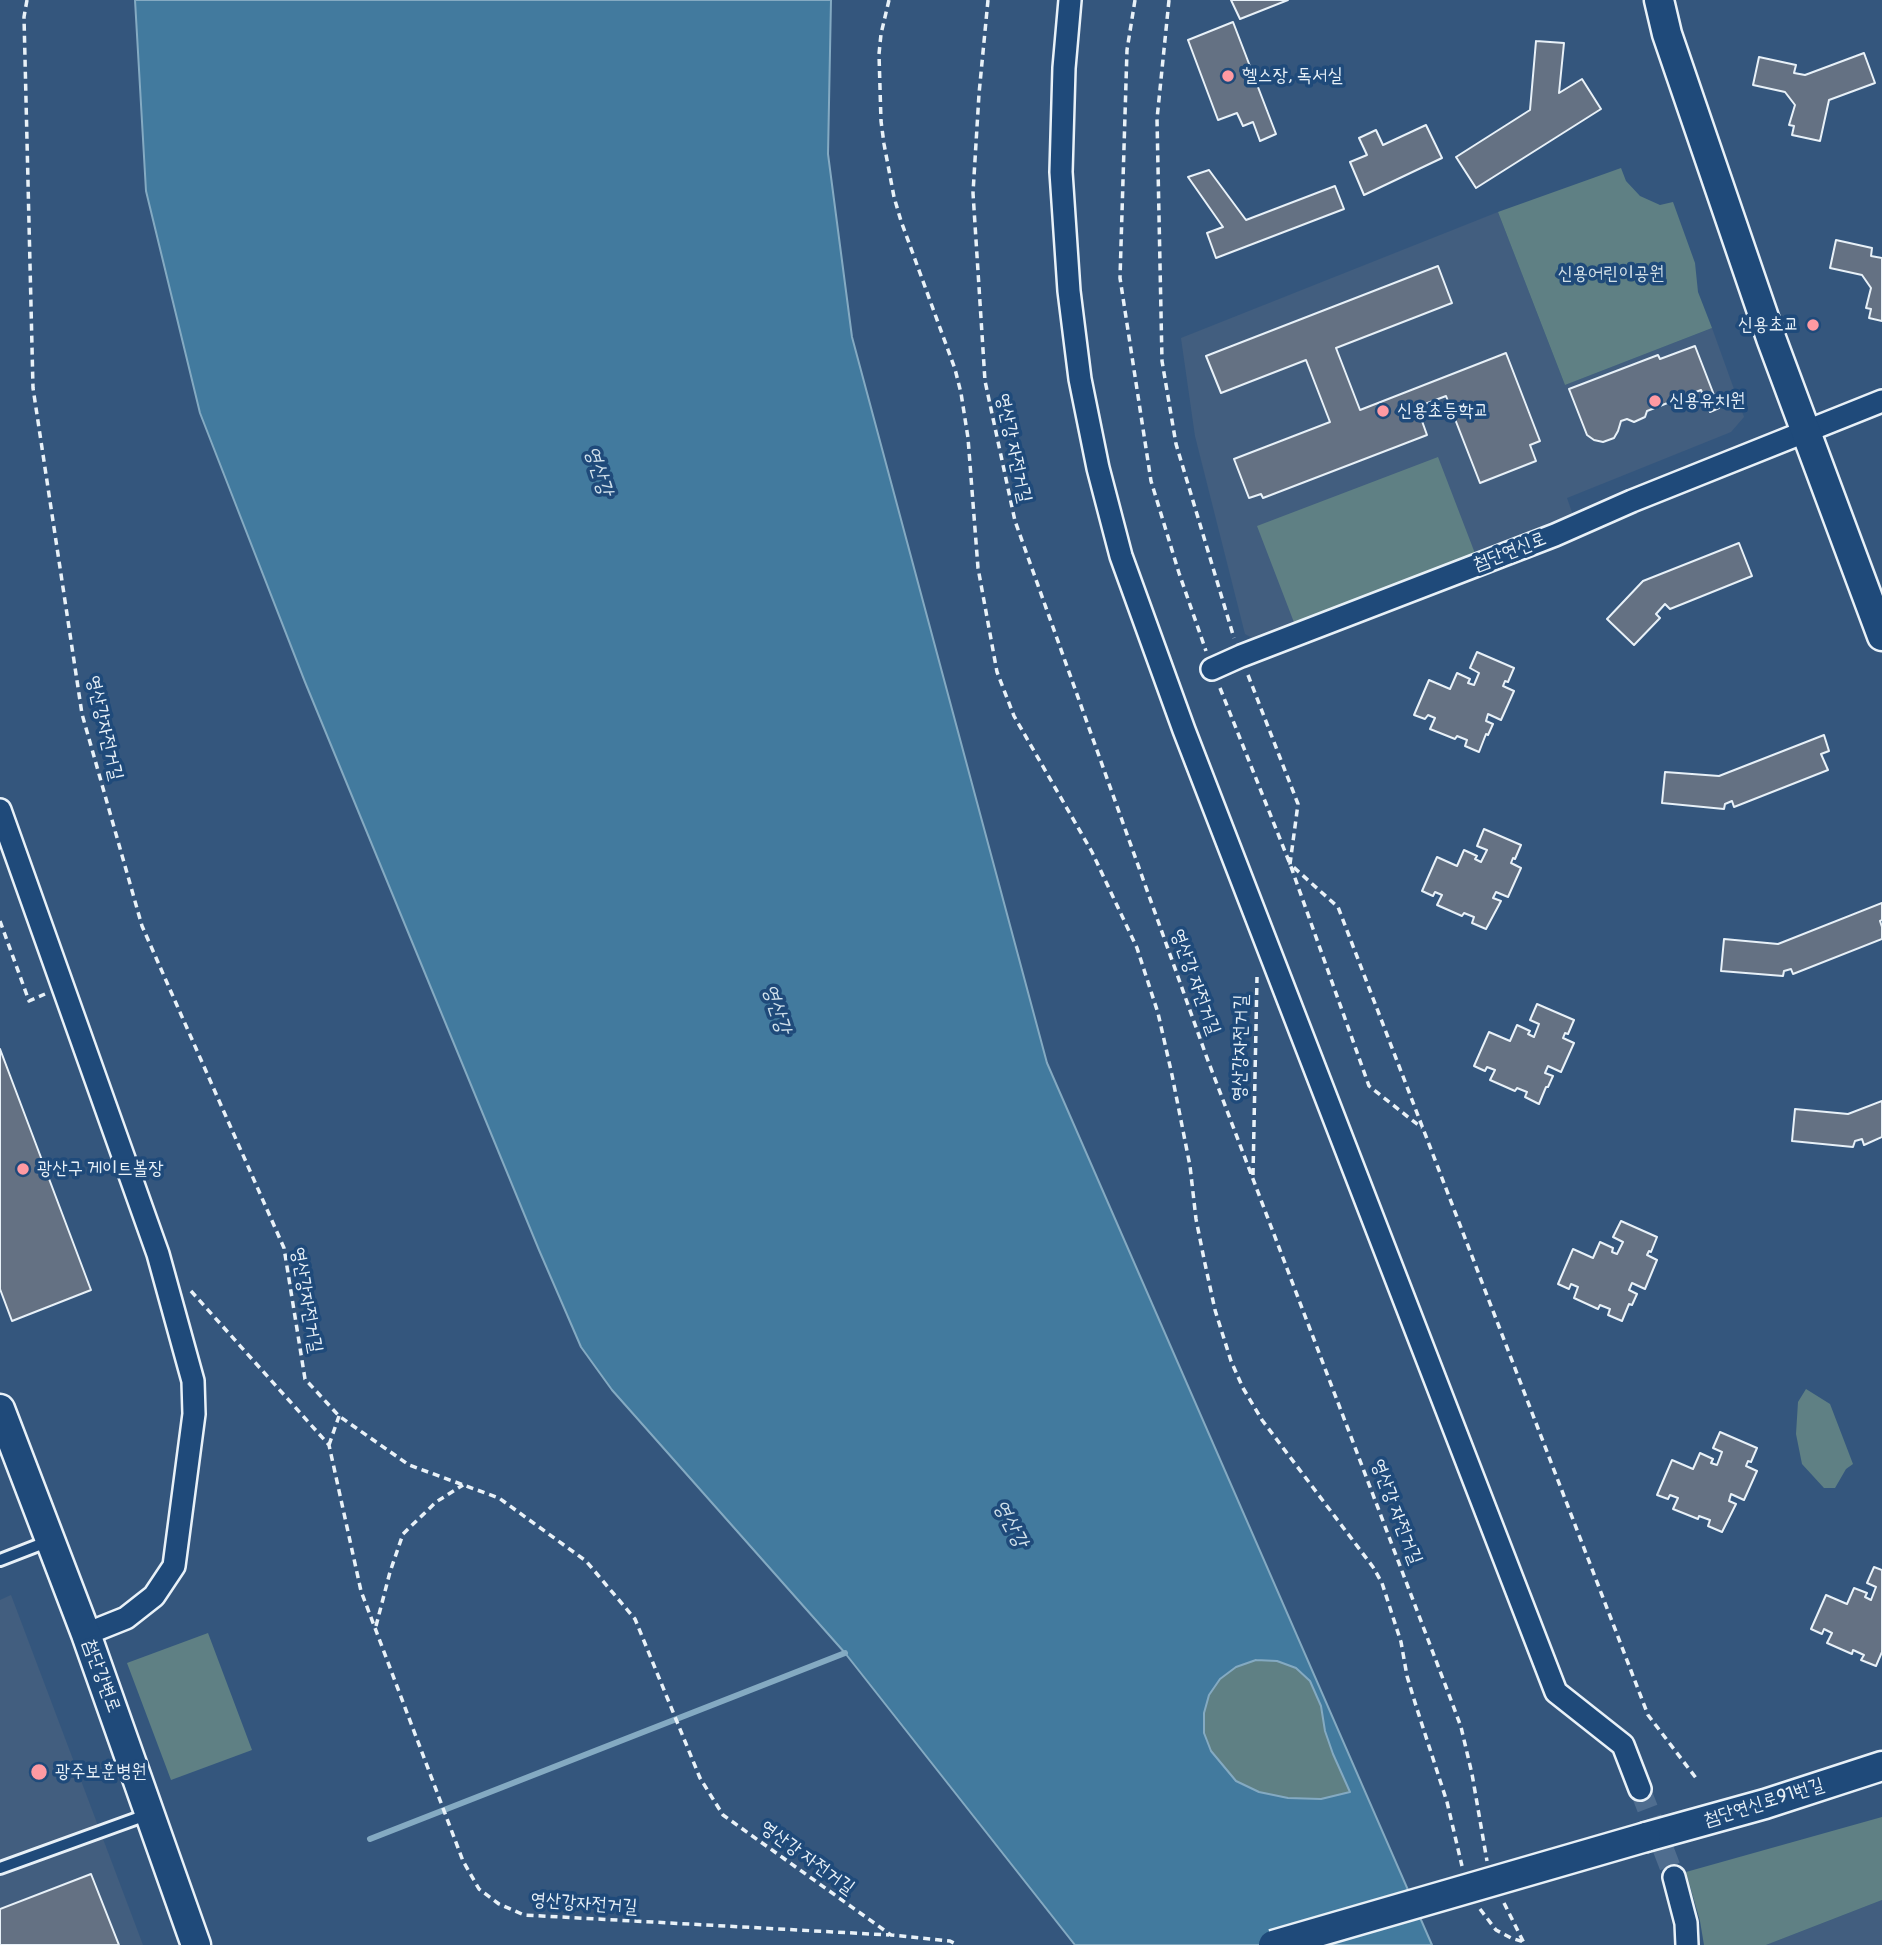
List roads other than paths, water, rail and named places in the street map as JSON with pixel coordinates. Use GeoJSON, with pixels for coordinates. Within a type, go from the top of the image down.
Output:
{"type":"FeatureCollection","features":[{"type":"Feature","properties":{"kind":"street"},"geometry":{"type":"LineString","coordinates":[[1070,0],[1063,68],[1061,172],[1069,291],[1085,405],[1121,556],[1184,730],[1556,1692],[1623,1745],[1640,1789]]}},
{"type":"Feature","properties":{"kind":"street"},"geometry":{"type":"LineString","coordinates":[[1659,0],[1668,34],[1805,432],[1882,636]]}},
{"type":"Feature","properties":{"kind":"street","name":"첨단연신로"},"geometry":{"type":"LineString","coordinates":[[1212,669],[1542,540],[1882,401]]}},
{"type":"Feature","properties":{"kind":"street"},"geometry":{"type":"LineString","coordinates":[[0,810],[158,1254],[193,1381],[194,1414],[174,1566],[154,1596],[126,1618],[86,1634]]}},
{"type":"Feature","properties":{"kind":"street","name":"첨단강변로"},"geometry":{"type":"LineString","coordinates":[[0,1409],[86,1634],[196,1945]]}},
{"type":"Feature","properties":{"kind":"street","name":"첨단연신로91번길"},"geometry":{"type":"LineString","coordinates":[[1273,1945],[1765,1804],[1882,1766]]}},
{"type":"Feature","properties":{"kind":"street"},"geometry":{"type":"LineString","coordinates":[[1674,1877],[1686,1923],[1686,1945]]}},
{"type":"Feature","properties":{"kind":"lane"},"geometry":{"type":"LineString","coordinates":[[0,1560],[49,1541]]}},
{"type":"Feature","properties":{"kind":"lane"},"geometry":{"type":"LineString","coordinates":[[0,1868],[149,1813]]}},
{"type":"Feature","properties":{"kind":"water","name":"영산강"},"geometry":{"type":"Polygon","coordinates":[[[135,0],[831,0],[828,154],[852,337],[1047,1063],[1432,1945],[1075,1945],[845,1653],[612,1390],[581,1347],[539,1250],[305,682],[200,413],[146,191],[135,0]],[[1256,1660],[1236,1667],[1220,1679],[1209,1695],[1204,1713],[1204,1733],[1211,1751],[1236,1781],[1259,1792],[1288,1798],[1321,1799],[1350,1792],[1333,1754],[1325,1731],[1321,1706],[1310,1681],[1296,1668],[1277,1661],[1256,1660]]]}},
{"type":"Feature","properties":{"kind":"waterway"},"geometry":{"type":"LineString","coordinates":[[370,1839],[845,1653]]}},
{"type":"Feature","properties":{"kind":"tunnel"},"geometry":{"type":"LineString","coordinates":[[1640,1789],[1674,1877]]}},
{"type":"Feature","properties":{"kind":"place","name":"헬스장, 독서실"},"geometry":{"type":"Point","coordinates":[1228,76]}},
{"type":"Feature","properties":{"kind":"place","name":"신용초교"},"geometry":{"type":"Point","coordinates":[1813,325]}},
{"type":"Feature","properties":{"kind":"place","name":"신용유치원"},"geometry":{"type":"Point","coordinates":[1655,401]}},
{"type":"Feature","properties":{"kind":"place","name":"신용초등학교"},"geometry":{"type":"Point","coordinates":[1383,411]}},
{"type":"Feature","properties":{"kind":"place","name":"광산구 게이트볼장"},"geometry":{"type":"Point","coordinates":[23,1169]}},
{"type":"Feature","properties":{"kind":"place","name":"광주보훈병원"},"geometry":{"type":"Point","coordinates":[39,1772]}},
{"type":"Feature","properties":{"kind":"park label","name":"신용어린이공원"},"geometry":{"type":"Point","coordinates":[1611,274]}}]}
